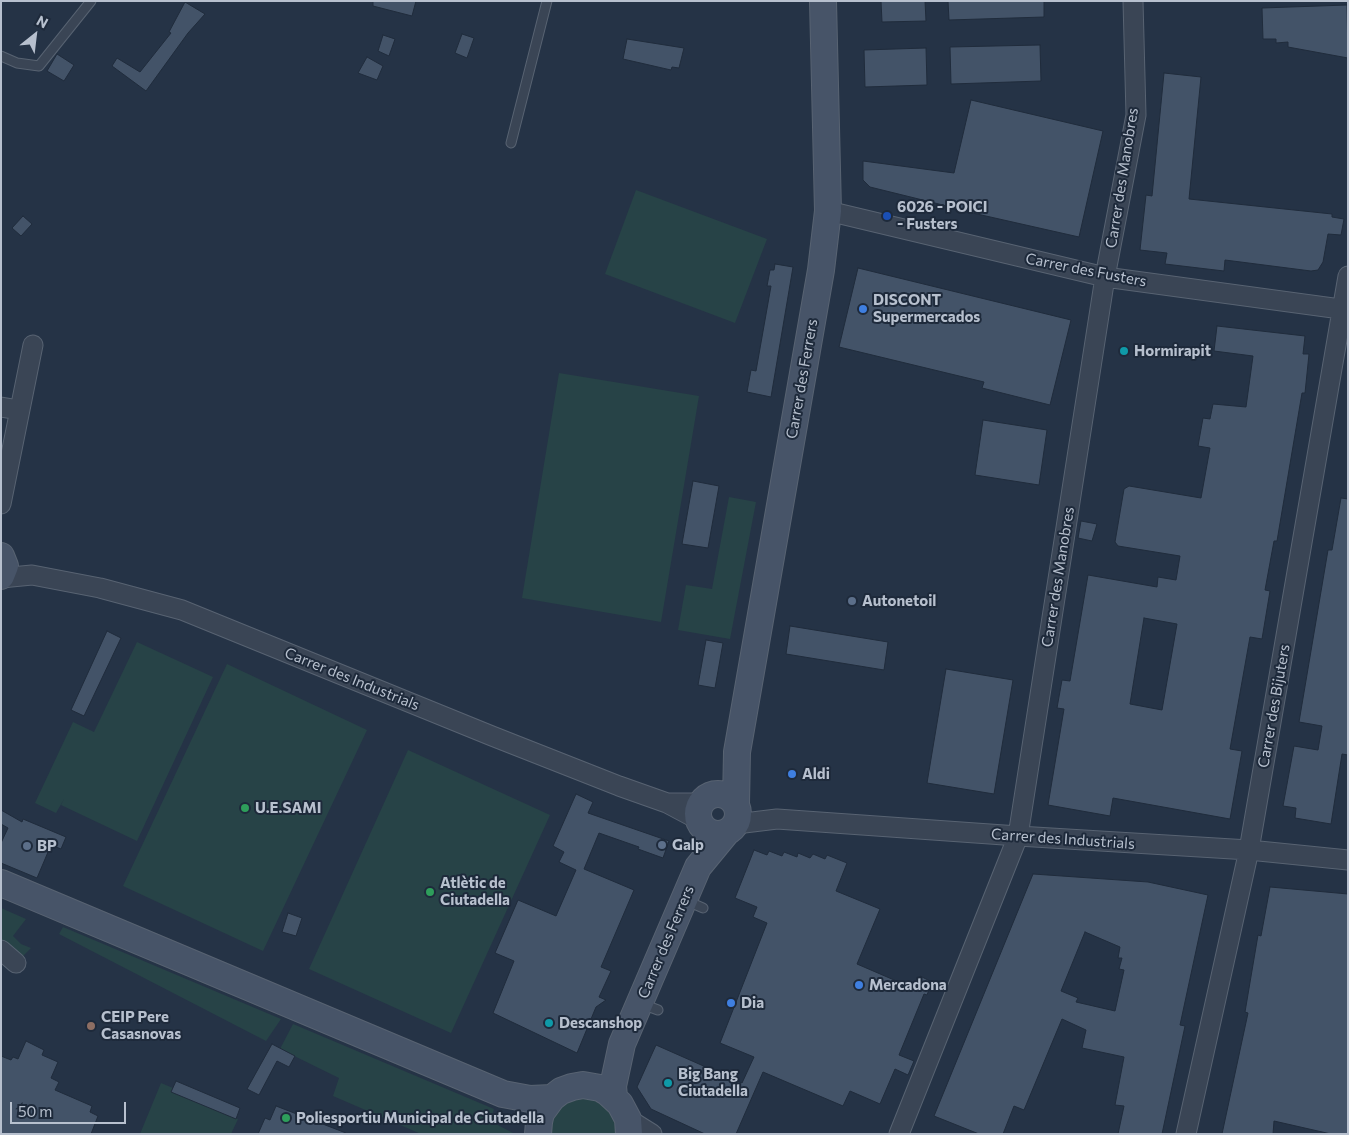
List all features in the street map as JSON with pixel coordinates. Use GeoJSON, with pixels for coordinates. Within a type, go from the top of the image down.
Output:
{"type":"FeatureCollection","features":[{"type":"Feature","properties":{"kind":"street","name":"Carrer des Ferrers"},"geometry":{"type":"LineString","coordinates":[[698,867],[734,817],[737,752],[821,270],[828,211],[823,1]]}},
{"type":"Feature","properties":{"kind":"street","name":"Carrer des Manobres"},"geometry":{"type":"LineString","coordinates":[[899,1134],[1018,836],[1105,277],[1136,115],[1132,1]]}},
{"type":"Feature","properties":{"kind":"street","name":"Carrer des Fusters"},"geometry":{"type":"LineString","coordinates":[[828,211],[1105,277],[1345,309]]}},
{"type":"Feature","properties":{"kind":"street","name":"Carrer des Bijuters"},"geometry":{"type":"LineString","coordinates":[[1186,1134],[1249,850],[1345,309],[1348,276]]}},
{"type":"Feature","properties":{"kind":"street"},"geometry":{"type":"LineString","coordinates":[[1,504],[10,409],[32,345]]}},
{"type":"Feature","properties":{"kind":"street","name":"Carrer des Industrials"},"geometry":{"type":"LineString","coordinates":[[2,556],[32,575]]}},
{"type":"Feature","properties":{"kind":"street"},"geometry":{"type":"LineString","coordinates":[[1,577],[5,566],[2,556]]}},
{"type":"Feature","properties":{"kind":"street","name":"Carrer des Industrials"},"geometry":{"type":"LineString","coordinates":[[1,577],[32,575],[100,588],[182,610],[556,761],[666,803],[694,803],[703,810]]}},
{"type":"Feature","properties":{"kind":"street","name":"Carrer des Ferrers"},"geometry":{"type":"LineString","coordinates":[[583,1085],[595,1078],[649,1006],[693,904],[703,810],[737,752]]}},
{"type":"Feature","properties":{"kind":"street"},"geometry":{"type":"LineString","coordinates":[[725,794],[731,798],[734,817],[719,834],[712,833],[703,810],[725,794]]}},
{"type":"Feature","properties":{"kind":"street","name":"Carrer des Industrials"},"geometry":{"type":"LineString","coordinates":[[734,817],[1249,850],[1348,860]]}},
{"type":"Feature","properties":{"kind":"street"},"geometry":{"type":"LineString","coordinates":[[1,883],[504,1094],[530,1098],[552,1098]]}},
{"type":"Feature","properties":{"kind":"street"},"geometry":{"type":"LineString","coordinates":[[1,950],[16,963]]}},
{"type":"Feature","properties":{"kind":"street","name":"Carrer des Ferrers"},"geometry":{"type":"LineString","coordinates":[[614,1097],[613,1086],[622,1044]]}},
{"type":"Feature","properties":{"kind":"street"},"geometry":{"type":"LineString","coordinates":[[538,1133],[542,1113],[552,1098],[561,1091],[583,1085],[600,1088],[614,1097],[620,1104],[634,1130]]}},
{"type":"Feature","properties":{"kind":"street"},"geometry":{"type":"LineString","coordinates":[[504,1094],[532,1118],[538,1133]]}},
{"type":"Feature","properties":{"kind":"lane"},"geometry":{"type":"LineString","coordinates":[[1,56],[17,63],[39,66],[91,1]]}},
{"type":"Feature","properties":{"kind":"lane"},"geometry":{"type":"LineString","coordinates":[[511,143],[547,1]]}},
{"type":"Feature","properties":{"kind":"green space"},"geometry":{"type":"Polygon","coordinates":[[[636,190],[767,239],[735,323],[605,274],[636,190]]]}},
{"type":"Feature","properties":{"kind":"green space"},"geometry":{"type":"Polygon","coordinates":[[[559,373],[699,396],[661,622],[522,598],[559,373]]]}},
{"type":"Feature","properties":{"kind":"green space"},"geometry":{"type":"Polygon","coordinates":[[[729,497],[756,502],[730,639],[678,630],[686,585],[712,589],[729,497]]]}},
{"type":"Feature","properties":{"kind":"green space"},"geometry":{"type":"Polygon","coordinates":[[[137,642],[213,677],[137,841],[61,805],[64,799],[56,813],[35,803],[73,722],[94,732],[137,642]]]}},
{"type":"Feature","properties":{"kind":"green space","name":"U.E.SAMI"},"geometry":{"type":"Polygon","coordinates":[[[227,664],[367,730],[263,951],[123,886],[227,664]]]}},
{"type":"Feature","properties":{"kind":"green space","name":"Atlètic de Ciutadella"},"geometry":{"type":"Polygon","coordinates":[[[408,750],[550,815],[451,1033],[309,969],[408,750]]]}},
{"type":"Feature","properties":{"kind":"green space"},"geometry":{"type":"Polygon","coordinates":[[[1,908],[26,919],[13,936],[21,944],[31,948],[20,959],[1,943],[1,908]]]}},
{"type":"Feature","properties":{"kind":"green space"},"geometry":{"type":"Polygon","coordinates":[[[63,927],[281,1019],[266,1041],[59,934],[63,927]]]}},
{"type":"Feature","properties":{"kind":"green space"},"geometry":{"type":"Polygon","coordinates":[[[293,1024],[494,1109],[490,1121],[515,1134],[421,1134],[333,1096],[339,1078],[280,1049],[293,1024]]]}},
{"type":"Feature","properties":{"kind":"green space"},"geometry":{"type":"Polygon","coordinates":[[[161,1083],[173,1088],[172,1091],[238,1119],[231,1134],[140,1134],[161,1083]]]}},
{"type":"Feature","properties":{"kind":"green space"},"geometry":{"type":"Polygon","coordinates":[[[583,1094],[605,1102],[617,1122],[617,1134],[548,1134],[553,1110],[583,1094]]]}},
{"type":"Feature","properties":{"kind":"building"},"geometry":{"type":"Polygon","coordinates":[[[373,1],[416,1],[412,16],[373,6],[373,1]]]}},
{"type":"Feature","properties":{"kind":"building"},"geometry":{"type":"Polygon","coordinates":[[[881,1],[925,1],[926,21],[882,22],[881,1]]]}},
{"type":"Feature","properties":{"kind":"building"},"geometry":{"type":"Polygon","coordinates":[[[948,1],[1044,1],[1044,17],[949,20],[948,1]]]}},
{"type":"Feature","properties":{"kind":"building"},"geometry":{"type":"Polygon","coordinates":[[[185,2],[205,14],[188,33],[146,91],[112,66],[117,58],[140,72],[171,33],[169,32],[185,2]]]}},
{"type":"Feature","properties":{"kind":"building"},"geometry":{"type":"Polygon","coordinates":[[[1347,5],[1348,58],[1288,47],[1288,42],[1276,43],[1276,39],[1263,39],[1262,8],[1347,5]]]}},
{"type":"Feature","properties":{"kind":"building"},"geometry":{"type":"Polygon","coordinates":[[[462,34],[474,38],[467,58],[455,53],[462,34]]]}},
{"type":"Feature","properties":{"kind":"building"},"geometry":{"type":"Polygon","coordinates":[[[383,35],[395,39],[389,56],[378,51],[383,35]]]}},
{"type":"Feature","properties":{"kind":"building"},"geometry":{"type":"Polygon","coordinates":[[[627,39],[684,48],[679,68],[672,67],[671,70],[623,59],[627,39]]]}},
{"type":"Feature","properties":{"kind":"building"},"geometry":{"type":"Polygon","coordinates":[[[1040,45],[1041,81],[951,84],[950,47],[1040,45]]]}},
{"type":"Feature","properties":{"kind":"building"},"geometry":{"type":"Polygon","coordinates":[[[926,48],[927,85],[865,87],[864,50],[926,48]]]}},
{"type":"Feature","properties":{"kind":"building"},"geometry":{"type":"Polygon","coordinates":[[[57,54],[74,65],[64,81],[47,71],[57,54]]]}},
{"type":"Feature","properties":{"kind":"building"},"geometry":{"type":"Polygon","coordinates":[[[367,57],[383,66],[377,80],[358,73],[367,57]]]}},
{"type":"Feature","properties":{"kind":"building"},"geometry":{"type":"Polygon","coordinates":[[[1164,73],[1201,77],[1189,199],[1332,214],[1332,217],[1344,219],[1341,235],[1328,234],[1323,262],[1318,270],[1311,271],[1225,260],[1224,271],[1165,264],[1167,253],[1140,250],[1146,195],[1152,196],[1164,73]]]}},
{"type":"Feature","properties":{"kind":"building"},"geometry":{"type":"Polygon","coordinates":[[[971,100],[1103,131],[1079,237],[946,207],[870,187],[863,180],[863,161],[954,173],[971,100]]]}},
{"type":"Feature","properties":{"kind":"building"},"geometry":{"type":"Polygon","coordinates":[[[23,216],[32,224],[21,236],[12,228],[23,216]]]}},
{"type":"Feature","properties":{"kind":"building"},"geometry":{"type":"Polygon","coordinates":[[[775,264],[793,267],[771,397],[747,392],[751,370],[756,371],[771,286],[767,286],[770,270],[774,270],[775,264]]]}},
{"type":"Feature","properties":{"kind":"building"},"geometry":{"type":"Polygon","coordinates":[[[858,268],[1071,320],[1050,405],[982,388],[984,382],[839,347],[858,268]]]}},
{"type":"Feature","properties":{"kind":"building"},"geometry":{"type":"Polygon","coordinates":[[[1217,326],[1305,336],[1303,354],[1309,354],[1305,393],[1302,393],[1277,541],[1274,541],[1265,590],[1270,591],[1262,639],[1250,637],[1230,749],[1242,751],[1230,819],[1113,798],[1110,816],[1048,805],[1064,709],[1057,708],[1062,680],[1070,681],[1088,575],[1157,587],[1158,577],[1176,580],[1180,556],[1118,546],[1115,542],[1124,489],[1129,486],[1201,498],[1210,448],[1198,446],[1203,418],[1210,419],[1213,404],[1246,407],[1253,356],[1214,351],[1217,326]],[[1144,618],[1130,704],[1162,710],[1177,624],[1144,618]]]}},
{"type":"Feature","properties":{"kind":"building"},"geometry":{"type":"Polygon","coordinates":[[[983,420],[1047,430],[1039,485],[975,475],[983,420]]]}},
{"type":"Feature","properties":{"kind":"building"},"geometry":{"type":"Polygon","coordinates":[[[693,481],[719,486],[708,548],[682,544],[693,481]]]}},
{"type":"Feature","properties":{"kind":"building"},"geometry":{"type":"Polygon","coordinates":[[[1341,498],[1348,499],[1348,755],[1342,754],[1331,824],[1295,818],[1296,808],[1283,806],[1294,746],[1318,750],[1322,726],[1299,722],[1328,550],[1332,550],[1341,498]]]}},
{"type":"Feature","properties":{"kind":"building"},"geometry":{"type":"Polygon","coordinates":[[[1081,521],[1097,524],[1092,541],[1078,538],[1081,521]]]}},
{"type":"Feature","properties":{"kind":"building"},"geometry":{"type":"Polygon","coordinates":[[[790,626],[888,642],[884,670],[786,654],[790,626]]]}},
{"type":"Feature","properties":{"kind":"building"},"geometry":{"type":"Polygon","coordinates":[[[107,631],[121,638],[84,716],[71,710],[107,631]]]}},
{"type":"Feature","properties":{"kind":"building"},"geometry":{"type":"Polygon","coordinates":[[[706,640],[723,643],[715,688],[698,685],[706,640]]]}},
{"type":"Feature","properties":{"kind":"building"},"geometry":{"type":"Polygon","coordinates":[[[946,669],[1013,680],[994,794],[927,783],[946,669]]]}},
{"type":"Feature","properties":{"kind":"building"},"geometry":{"type":"Polygon","coordinates":[[[576,794],[593,802],[588,813],[669,841],[663,858],[638,849],[639,847],[599,833],[584,869],[634,890],[601,967],[611,971],[599,997],[606,1000],[596,1007],[577,1053],[493,1013],[514,961],[495,953],[518,900],[556,916],[576,870],[559,862],[564,852],[553,846],[576,794]]]}},
{"type":"Feature","properties":{"kind":"building"},"geometry":{"type":"Polygon","coordinates":[[[1,810],[22,822],[23,819],[66,837],[61,849],[51,845],[37,878],[1,863],[1,843],[8,828],[1,824],[1,810]]]}},
{"type":"Feature","properties":{"kind":"building"},"geometry":{"type":"Polygon","coordinates":[[[754,850],[767,855],[769,851],[782,856],[784,852],[797,857],[798,853],[810,858],[813,854],[825,859],[827,855],[847,863],[836,891],[880,909],[857,964],[915,989],[920,976],[932,982],[927,995],[924,994],[899,1055],[914,1061],[908,1075],[895,1069],[880,1104],[850,1091],[843,1106],[763,1072],[736,1134],[705,1134],[651,1109],[637,1087],[656,1045],[742,1083],[754,1057],[720,1043],[767,923],[753,917],[757,907],[735,898],[754,850]]]}},
{"type":"Feature","properties":{"kind":"building"},"geometry":{"type":"Polygon","coordinates":[[[1033,874],[1148,882],[1208,895],[1180,1025],[1185,1026],[1162,1134],[1118,1134],[1124,1106],[1115,1105],[1124,1057],[1082,1048],[1086,1030],[1062,1019],[1024,1110],[1014,1106],[1003,1134],[979,1134],[934,1116],[1033,874]],[[1085,932],[1061,991],[1078,998],[1076,1002],[1115,1011],[1124,970],[1119,969],[1122,958],[1118,958],[1120,947],[1085,932]]]}},
{"type":"Feature","properties":{"kind":"building"},"geometry":{"type":"Polygon","coordinates":[[[1270,887],[1348,894],[1348,1134],[1331,1134],[1274,1121],[1273,1134],[1222,1134],[1248,1013],[1245,1012],[1258,935],[1261,936],[1270,887]]]}},
{"type":"Feature","properties":{"kind":"building"},"geometry":{"type":"Polygon","coordinates":[[[288,913],[302,918],[296,936],[282,932],[288,913]]]}},
{"type":"Feature","properties":{"kind":"building"},"geometry":{"type":"Polygon","coordinates":[[[26,1041],[44,1050],[42,1055],[58,1062],[51,1078],[59,1082],[55,1090],[92,1106],[90,1112],[98,1116],[91,1134],[1,1134],[1,1056],[11,1060],[13,1057],[18,1059],[26,1041]]]}},
{"type":"Feature","properties":{"kind":"building"},"geometry":{"type":"Polygon","coordinates":[[[272,1044],[295,1056],[289,1067],[277,1061],[259,1095],[247,1089],[272,1044]]]}},
{"type":"Feature","properties":{"kind":"building"},"geometry":{"type":"Polygon","coordinates":[[[176,1081],[240,1108],[236,1119],[171,1092],[176,1081]]]}},
{"type":"Feature","properties":{"kind":"building","name":"Poliesportiu Municipal de Ciutadella"},"geometry":{"type":"Polygon","coordinates":[[[276,1106],[346,1134],[258,1134],[265,1118],[270,1120],[276,1106]]]}},
{"type":"Feature","properties":{"kind":"place","name":"6026 - POICI - Fusters"},"geometry":{"type":"Point","coordinates":[887,216]}},
{"type":"Feature","properties":{"kind":"place","name":"DISCONT Supermercados"},"geometry":{"type":"Point","coordinates":[863,309]}},
{"type":"Feature","properties":{"kind":"place","name":"Hormirapit"},"geometry":{"type":"Point","coordinates":[1124,351]}},
{"type":"Feature","properties":{"kind":"place","name":"Autonetoil"},"geometry":{"type":"Point","coordinates":[852,601]}},
{"type":"Feature","properties":{"kind":"place","name":"Aldi"},"geometry":{"type":"Point","coordinates":[792,774]}},
{"type":"Feature","properties":{"kind":"place","name":"U.E.SAMI"},"geometry":{"type":"Point","coordinates":[245,808]}},
{"type":"Feature","properties":{"kind":"place","name":"Galp"},"geometry":{"type":"Point","coordinates":[662,845]}},
{"type":"Feature","properties":{"kind":"place","name":"BP"},"geometry":{"type":"Point","coordinates":[27,846]}},
{"type":"Feature","properties":{"kind":"place","name":"Atlètic de Ciutadella"},"geometry":{"type":"Point","coordinates":[430,892]}},
{"type":"Feature","properties":{"kind":"place","name":"Mercadona"},"geometry":{"type":"Point","coordinates":[859,985]}},
{"type":"Feature","properties":{"kind":"place","name":"Dia"},"geometry":{"type":"Point","coordinates":[731,1003]}},
{"type":"Feature","properties":{"kind":"place","name":"Descanshop"},"geometry":{"type":"Point","coordinates":[549,1023]}},
{"type":"Feature","properties":{"kind":"place","name":"CEIP Pere Casasnovas"},"geometry":{"type":"Point","coordinates":[91,1026]}},
{"type":"Feature","properties":{"kind":"place","name":"Big Bang Ciutadella"},"geometry":{"type":"Point","coordinates":[668,1083]}},
{"type":"Feature","properties":{"kind":"place","name":"Poliesportiu Municipal de Ciutadella"},"geometry":{"type":"Point","coordinates":[286,1118]}}]}
